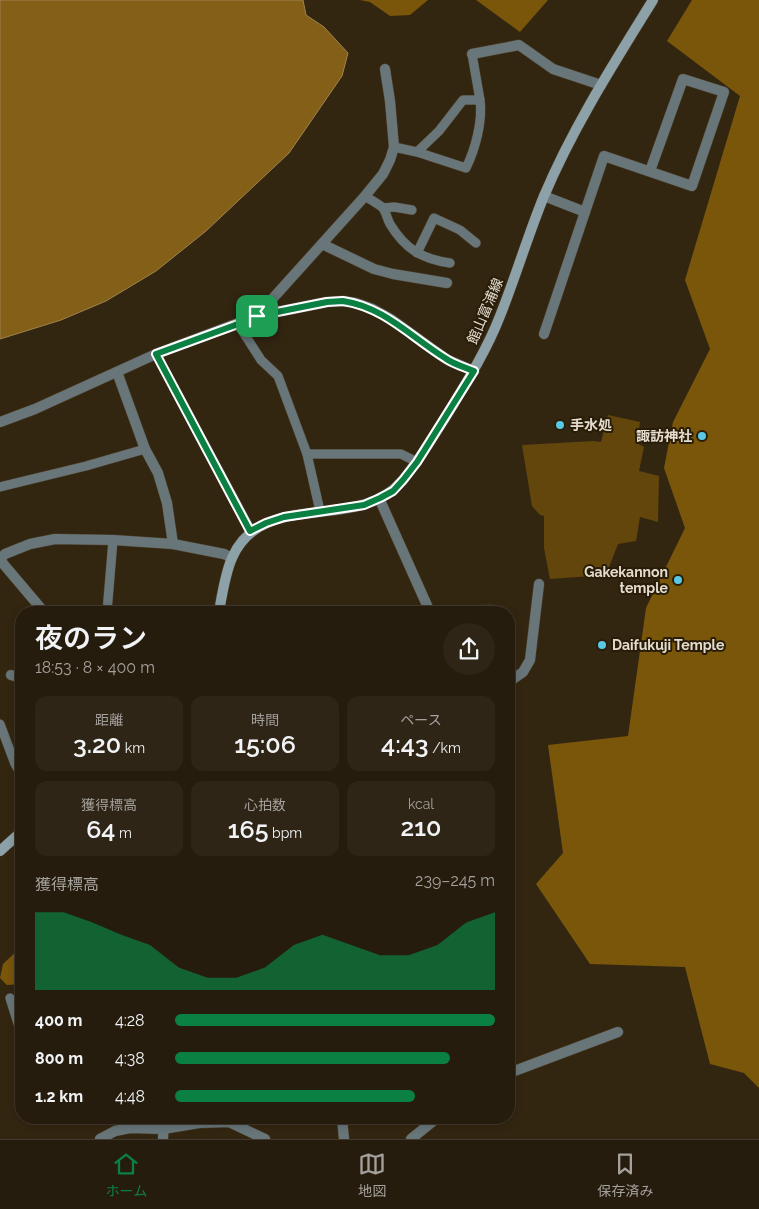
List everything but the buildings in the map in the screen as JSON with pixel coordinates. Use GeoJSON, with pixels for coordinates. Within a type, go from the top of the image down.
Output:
{"type":"FeatureCollection","features":[{"type":"Feature","properties":{"kind":"main road","name":"館山富浦線"},"geometry":{"type":"LineString","coordinates":[[250,531],[284,517],[364,505],[393,491],[417,462],[474,371],[500,317],[544,196],[562,156],[601,85],[653,0]]}},
{"type":"Feature","properties":{"kind":"main road"},"geometry":{"type":"LineString","coordinates":[[220,606],[232,558],[250,531]]}},
{"type":"Feature","properties":{"kind":"main road"},"geometry":{"type":"LineString","coordinates":[[0,851],[15,837]]}},
{"type":"Feature","properties":{"kind":"street"},"geometry":{"type":"LineString","coordinates":[[472,54],[519,45],[553,68],[601,85]]}},
{"type":"Feature","properties":{"kind":"street"},"geometry":{"type":"LineString","coordinates":[[257,316],[366,196],[383,174],[394,147],[385,69]]}},
{"type":"Feature","properties":{"kind":"street"},"geometry":{"type":"LineString","coordinates":[[544,334],[604,156],[692,186],[724,92],[682,79],[650,171]]}},
{"type":"Feature","properties":{"kind":"street"},"geometry":{"type":"LineString","coordinates":[[544,196],[585,212]]}},
{"type":"Feature","properties":{"kind":"street"},"geometry":{"type":"LineString","coordinates":[[322,244],[374,269],[446,283]]}},
{"type":"Feature","properties":{"kind":"street"},"geometry":{"type":"LineString","coordinates":[[0,422],[156,354],[257,316],[327,302],[343,301],[373,309],[391,319],[446,359],[474,371]]}},
{"type":"Feature","properties":{"kind":"street"},"geometry":{"type":"LineString","coordinates":[[117,372],[145,448],[158,473],[168,503],[173,544]]}},
{"type":"Feature","properties":{"kind":"street"},"geometry":{"type":"LineString","coordinates":[[380,498],[427,606]]}},
{"type":"Feature","properties":{"kind":"street"},"geometry":{"type":"LineString","coordinates":[[39,606],[0,560],[5,554],[30,544],[55,539],[173,544],[224,554],[232,558]]}},
{"type":"Feature","properties":{"kind":"street"},"geometry":{"type":"LineString","coordinates":[[515,678],[523,672],[530,660],[538,584]]}},
{"type":"Feature","properties":{"kind":"street"},"geometry":{"type":"LineString","coordinates":[[515,1071],[618,1032]]}},
{"type":"Feature","properties":{"kind":"street"},"geometry":{"type":"LineString","coordinates":[[100,1139],[115,1131],[130,1128],[163,1134],[196,1124]]}},
{"type":"Feature","properties":{"kind":"street"},"geometry":{"type":"LineString","coordinates":[[233,1124],[265,1139]]}},
{"type":"Feature","properties":{"kind":"street"},"geometry":{"type":"LineString","coordinates":[[343,1124],[344,1139]]}},
{"type":"Feature","properties":{"kind":"street"},"geometry":{"type":"LineString","coordinates":[[411,1139],[430,1124]]}},
{"type":"Feature","properties":{"kind":"lane"},"geometry":{"type":"LineString","coordinates":[[394,147],[417,152],[466,168],[473,154],[481,107],[472,54]]}},
{"type":"Feature","properties":{"kind":"lane"},"geometry":{"type":"LineString","coordinates":[[417,152],[439,131],[463,100],[480,100]]}},
{"type":"Feature","properties":{"kind":"lane"},"geometry":{"type":"LineString","coordinates":[[366,196],[383,208],[390,224],[406,245],[427,258],[450,263]]}},
{"type":"Feature","properties":{"kind":"lane"},"geometry":{"type":"LineString","coordinates":[[383,208],[394,207],[412,210]]}},
{"type":"Feature","properties":{"kind":"lane"},"geometry":{"type":"LineString","coordinates":[[418,253],[434,218],[460,230],[476,243]]}},
{"type":"Feature","properties":{"kind":"lane"},"geometry":{"type":"LineString","coordinates":[[238,324],[262,360],[278,376],[307,454],[320,511]]}},
{"type":"Feature","properties":{"kind":"lane"},"geometry":{"type":"LineString","coordinates":[[156,354],[250,531]]}},
{"type":"Feature","properties":{"kind":"lane"},"geometry":{"type":"LineString","coordinates":[[0,487],[86,466],[145,448]]}},
{"type":"Feature","properties":{"kind":"lane"},"geometry":{"type":"LineString","coordinates":[[307,454],[401,454],[417,462]]}},
{"type":"Feature","properties":{"kind":"lane"},"geometry":{"type":"LineString","coordinates":[[108,606],[113,540]]}},
{"type":"Feature","properties":{"kind":"lane"},"geometry":{"type":"LineString","coordinates":[[0,724],[15,764]]}},
{"type":"Feature","properties":{"kind":"lane"},"geometry":{"type":"LineString","coordinates":[[10,998],[15,1014]]}},
{"type":"Feature","properties":{"kind":"shaded area"},"geometry":{"type":"Polygon","coordinates":[[[0,0],[303,0],[306,15],[324,27],[348,53],[342,76],[289,153],[206,231],[156,271],[106,301],[61,320],[0,339],[0,0]]]}},
{"type":"Feature","properties":{"kind":"shaded area"},"geometry":{"type":"Polygon","coordinates":[[[360,0],[428,0],[410,15],[390,16],[370,2],[360,0]]]}},
{"type":"Feature","properties":{"kind":"shaded area"},"geometry":{"type":"Polygon","coordinates":[[[476,0],[548,0],[520,32],[476,0]]]}},
{"type":"Feature","properties":{"kind":"shaded area"},"geometry":{"type":"Polygon","coordinates":[[[692,0],[759,0],[759,1088],[744,1073],[710,1064],[685,967],[590,964],[536,884],[563,853],[548,745],[628,736],[646,608],[685,528],[664,468],[673,422],[710,349],[685,280],[740,96],[667,41],[692,0]]]}},
{"type":"Feature","properties":{"kind":"shaded area"},"geometry":{"type":"Polygon","coordinates":[[[608,415],[640,422],[637,443],[644,447],[639,471],[659,476],[658,522],[640,517],[636,541],[618,544],[606,575],[550,579],[544,548],[544,516],[540,515],[532,506],[522,445],[601,442],[608,415]]]}},
{"type":"Feature","properties":{"kind":"shaded area"},"geometry":{"type":"Polygon","coordinates":[[[15,953],[15,984],[7,985],[0,978],[3,964],[15,953]]]}},
{"type":"Feature","properties":{"kind":"place","name":"手水処"},"geometry":{"type":"Point","coordinates":[560,425]}},
{"type":"Feature","properties":{"kind":"place","name":"諏訪神社"},"geometry":{"type":"Point","coordinates":[702,436]}},
{"type":"Feature","properties":{"kind":"place","name":"Gakekannon temple"},"geometry":{"type":"Point","coordinates":[678,580]}},
{"type":"Feature","properties":{"kind":"place","name":"Daifukuji Temple"},"geometry":{"type":"Point","coordinates":[602,645]}},
{"type":"Feature","properties":{"kind":"route"},"geometry":{"type":"LineString","coordinates":[[343,301],[356,303],[373,309],[391,319],[446,359],[474,371],[417,462],[393,491],[364,505],[284,517],[250,531],[156,354],[257,316],[327,302],[343,301]]}}]}
